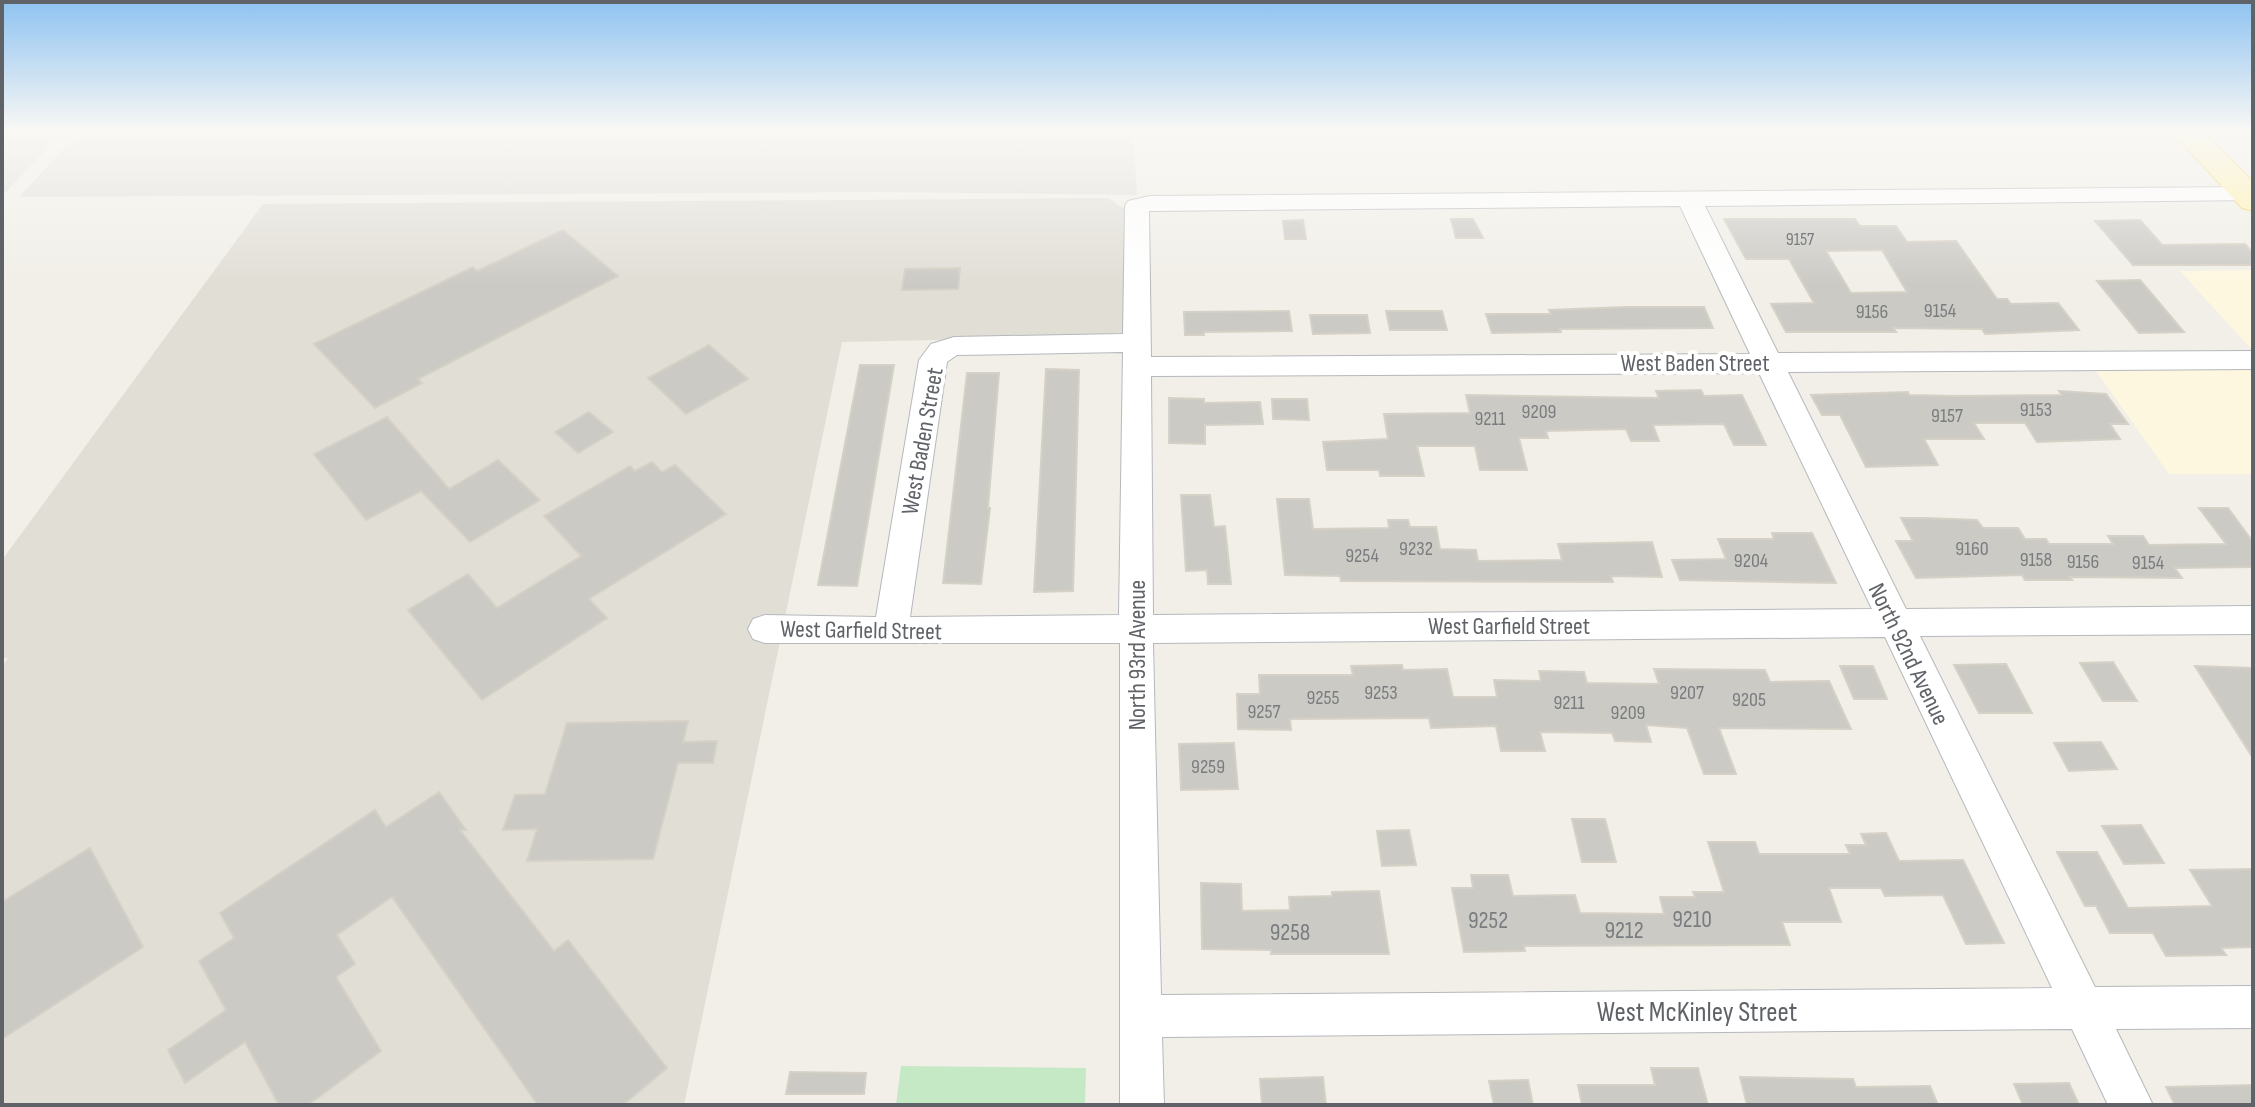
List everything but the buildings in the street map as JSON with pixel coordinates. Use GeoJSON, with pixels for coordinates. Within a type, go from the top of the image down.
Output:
{"type":"FeatureCollection","features":[{"type":"Feature","properties":{"kind":"main road"},"geometry":{"type":"LineString","coordinates":[[2235,182],[2250,197]]}},
{"type":"Feature","properties":{"kind":"street"},"geometry":{"type":"LineString","coordinates":[[1690,201],[2250,197]]}},
{"type":"Feature","properties":{"kind":"street","name":"North 93rd Avenue"},"geometry":{"type":"LineString","coordinates":[[1142,1105],[1136,629],[1137,206],[1166,203],[1690,201]]}},
{"type":"Feature","properties":{"kind":"street","name":"North 92nd Avenue"},"geometry":{"type":"LineString","coordinates":[[1690,201],[2131,1105]]}},
{"type":"Feature","properties":{"kind":"street","name":"West Baden Street"},"geometry":{"type":"LineString","coordinates":[[891,631],[933,360],[941,351],[954,346],[1137,355],[1768,363],[2253,360]]}},
{"type":"Feature","properties":{"kind":"street","name":"West Garfield Street"},"geometry":{"type":"LineString","coordinates":[[765,629],[891,631],[2253,620]]}},
{"type":"Feature","properties":{"kind":"street","name":"West McKinley Street"},"geometry":{"type":"LineString","coordinates":[[1141,1016],[2253,1007]]}},
{"type":"Feature","properties":{"kind":"shaded area"},"geometry":{"type":"Polygon","coordinates":[[[2,182],[16,182],[2,196],[2,182]]]}},
{"type":"Feature","properties":{"kind":"shaded area"},"geometry":{"type":"Polygon","coordinates":[[[33,182],[1136,182],[1137,195],[880,192],[19,197],[33,182]]]}},
{"type":"Feature","properties":{"kind":"shaded area"},"geometry":{"type":"Polygon","coordinates":[[[1108,198],[1126,210],[1129,336],[842,342],[684,1105],[2,1105],[2,666],[8,658],[2,658],[2,560],[263,204],[1108,198]]]}},
{"type":"Feature","properties":{"kind":"shaded area"},"geometry":{"type":"Polygon","coordinates":[[[2253,270],[2253,351],[2180,271],[2253,270]]]}},
{"type":"Feature","properties":{"kind":"shaded area"},"geometry":{"type":"Polygon","coordinates":[[[2253,360],[2253,474],[2169,474],[2089,361],[2253,360]]]}},
{"type":"Feature","properties":{"kind":"green space"},"geometry":{"type":"Polygon","coordinates":[[[901,1066],[1086,1068],[1085,1105],[896,1105],[901,1066]]]}}]}
